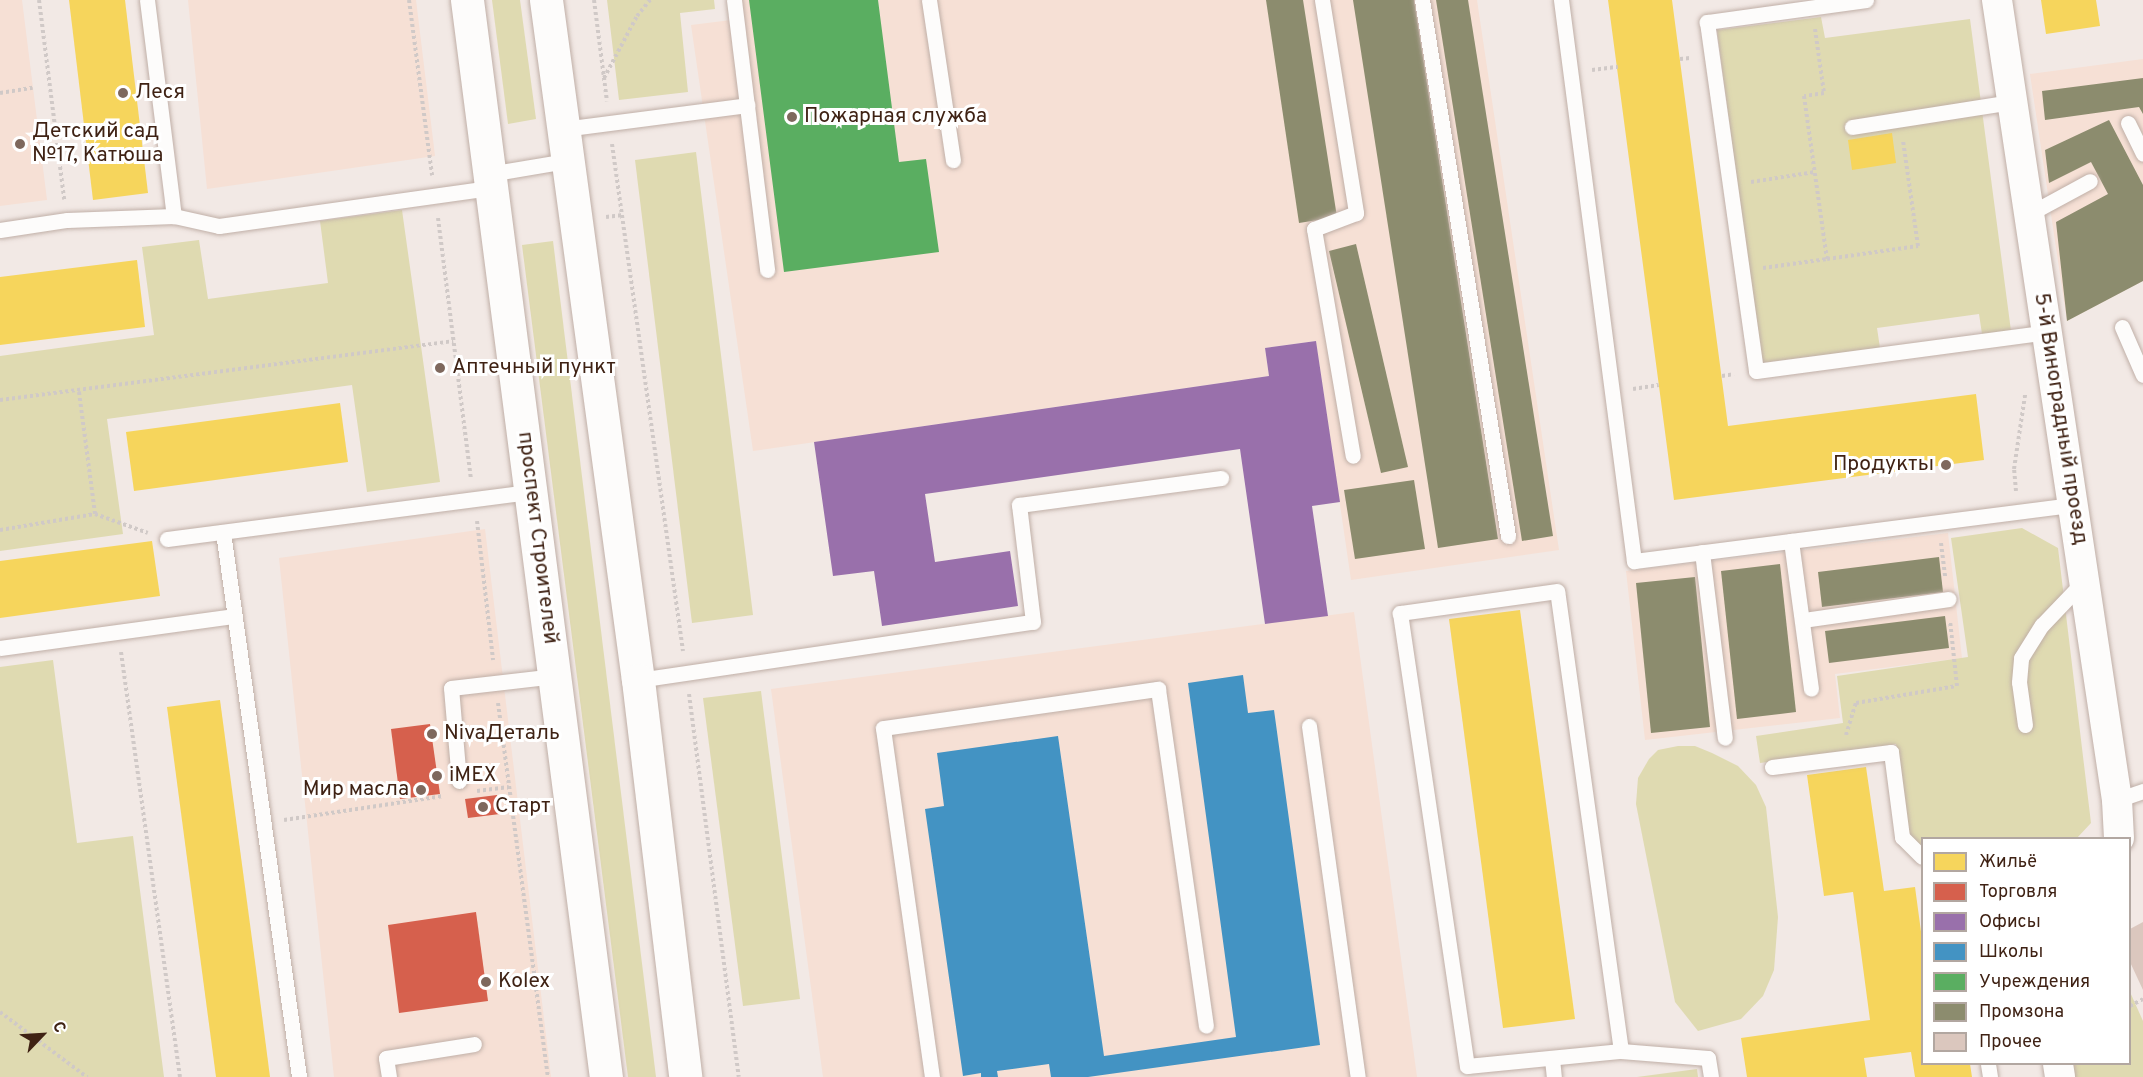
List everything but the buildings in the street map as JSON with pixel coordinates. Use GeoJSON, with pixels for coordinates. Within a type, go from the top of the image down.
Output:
{"type":"FeatureCollection","features":[{"type":"Feature","properties":{"kind":"main road","name":"проспект Строителей"},"geometry":{"type":"LineString","coordinates":[[467,0],[606,1077]]}},
{"type":"Feature","properties":{"kind":"main road"},"geometry":{"type":"LineString","coordinates":[[546,0],[638,680],[685,1077]]}},
{"type":"Feature","properties":{"kind":"street","name":"5-й Виноградный проезд"},"geometry":{"type":"LineString","coordinates":[[1997,0],[2072,505],[2085,580],[2130,796],[2119,837]]}},
{"type":"Feature","properties":{"kind":"lane"},"geometry":{"type":"LineString","coordinates":[[147,0],[174,216]]}},
{"type":"Feature","properties":{"kind":"lane"},"geometry":{"type":"LineString","coordinates":[[734,0],[767,270]]}},
{"type":"Feature","properties":{"kind":"lane"},"geometry":{"type":"LineString","coordinates":[[929,0],[953,160]]}},
{"type":"Feature","properties":{"kind":"lane"},"geometry":{"type":"LineString","coordinates":[[1322,0],[1356,213],[1314,229],[1353,456]]}},
{"type":"Feature","properties":{"kind":"lane"},"geometry":{"type":"LineString","coordinates":[[1422,0],[1508,536]]}},
{"type":"Feature","properties":{"kind":"lane"},"geometry":{"type":"LineString","coordinates":[[1562,0],[1634,561],[2072,505]]}},
{"type":"Feature","properties":{"kind":"lane"},"geometry":{"type":"LineString","coordinates":[[1866,0],[1707,22],[1756,371],[2047,332]]}},
{"type":"Feature","properties":{"kind":"lane"},"geometry":{"type":"LineString","coordinates":[[1852,127],[2012,102]]}},
{"type":"Feature","properties":{"kind":"lane"},"geometry":{"type":"LineString","coordinates":[[563,129],[747,105]]}},
{"type":"Feature","properties":{"kind":"lane"},"geometry":{"type":"LineString","coordinates":[[2127,123],[2143,154]]}},
{"type":"Feature","properties":{"kind":"lane"},"geometry":{"type":"LineString","coordinates":[[0,230],[67,220],[174,216],[219,226],[435,196],[567,161]]}},
{"type":"Feature","properties":{"kind":"lane"},"geometry":{"type":"LineString","coordinates":[[2029,214],[2090,181]]}},
{"type":"Feature","properties":{"kind":"lane"},"geometry":{"type":"LineString","coordinates":[[2122,327],[2143,375]]}},
{"type":"Feature","properties":{"kind":"lane"},"geometry":{"type":"LineString","coordinates":[[638,680],[1033,622],[1019,505],[1221,478]]}},
{"type":"Feature","properties":{"kind":"lane"},"geometry":{"type":"LineString","coordinates":[[167,539],[531,492]]}},
{"type":"Feature","properties":{"kind":"lane"},"geometry":{"type":"LineString","coordinates":[[223,532],[298,1077]]}},
{"type":"Feature","properties":{"kind":"lane"},"geometry":{"type":"LineString","coordinates":[[1791,541],[1803,620],[1810,689]]}},
{"type":"Feature","properties":{"kind":"lane"},"geometry":{"type":"LineString","coordinates":[[1702,552],[1725,738]]}},
{"type":"Feature","properties":{"kind":"lane"},"geometry":{"type":"LineString","coordinates":[[2025,725],[2019,682],[2021,658],[2042,625],[2085,580]]}},
{"type":"Feature","properties":{"kind":"lane"},"geometry":{"type":"LineString","coordinates":[[1621,1051],[1557,591],[1400,613],[1467,1066],[1621,1051],[1708,1058],[1711,1077]]}},
{"type":"Feature","properties":{"kind":"lane"},"geometry":{"type":"LineString","coordinates":[[1803,620],[1948,599]]}},
{"type":"Feature","properties":{"kind":"lane"},"geometry":{"type":"LineString","coordinates":[[0,648],[233,616]]}},
{"type":"Feature","properties":{"kind":"lane"},"geometry":{"type":"LineString","coordinates":[[459,781],[451,688],[555,676]]}},
{"type":"Feature","properties":{"kind":"lane"},"geometry":{"type":"LineString","coordinates":[[932,1077],[883,728],[1158,689],[1206,1026]]}},
{"type":"Feature","properties":{"kind":"lane"},"geometry":{"type":"LineString","coordinates":[[1309,726],[1358,1077]]}},
{"type":"Feature","properties":{"kind":"lane"},"geometry":{"type":"LineString","coordinates":[[1772,767],[1891,752],[1902,837],[1921,856]]}},
{"type":"Feature","properties":{"kind":"lane"},"geometry":{"type":"LineString","coordinates":[[389,1077],[386,1058],[474,1044]]}},
{"type":"Feature","properties":{"kind":"lane"},"geometry":{"type":"LineString","coordinates":[[1552,1059],[1554,1077]]}},
{"type":"Feature","properties":{"kind":"path"},"geometry":{"type":"LineString","coordinates":[[39,0],[67,220]]}},
{"type":"Feature","properties":{"kind":"path"},"geometry":{"type":"LineString","coordinates":[[409,0],[548,1077]]}},
{"type":"Feature","properties":{"kind":"path"},"geometry":{"type":"LineString","coordinates":[[594,0],[739,1077]]}},
{"type":"Feature","properties":{"kind":"path"},"geometry":{"type":"LineString","coordinates":[[604,78],[637,16],[650,0]]}},
{"type":"Feature","properties":{"kind":"path"},"geometry":{"type":"LineString","coordinates":[[1812,8],[1824,93],[1804,96],[1827,259]]}},
{"type":"Feature","properties":{"kind":"path"},"geometry":{"type":"LineString","coordinates":[[0,93],[33,88]]}},
{"type":"Feature","properties":{"kind":"path"},"geometry":{"type":"LineString","coordinates":[[1742,272],[1918,246],[1900,120]]}},
{"type":"Feature","properties":{"kind":"path"},"geometry":{"type":"LineString","coordinates":[[1730,185],[1815,172]]}},
{"type":"Feature","properties":{"kind":"path"},"geometry":{"type":"LineString","coordinates":[[603,217],[623,214]]}},
{"type":"Feature","properties":{"kind":"path"},"geometry":{"type":"LineString","coordinates":[[0,400],[79,392],[453,341]]}},
{"type":"Feature","properties":{"kind":"path"},"geometry":{"type":"LineString","coordinates":[[79,392],[95,514]]}},
{"type":"Feature","properties":{"kind":"path"},"geometry":{"type":"LineString","coordinates":[[0,530],[95,514],[167,539]]}},
{"type":"Feature","properties":{"kind":"path"},"geometry":{"type":"LineString","coordinates":[[1838,759],[1856,703],[1958,686],[1938,522]]}},
{"type":"Feature","properties":{"kind":"path"},"geometry":{"type":"LineString","coordinates":[[118,631],[180,1077]]}},
{"type":"Feature","properties":{"kind":"path"},"geometry":{"type":"LineString","coordinates":[[474,792],[509,787]]}},
{"type":"Feature","properties":{"kind":"path"},"geometry":{"type":"LineString","coordinates":[[263,823],[450,795]]}},
{"type":"Feature","properties":{"kind":"path"},"geometry":{"type":"LineString","coordinates":[[0,1012],[87,1077]]}},
{"type":"Feature","properties":{"kind":"shaded area","name":"Детский сад №17, Катюша"},"geometry":{"type":"Polygon","coordinates":[[[0,0],[22,0],[47,200],[0,206],[0,0]]]}},
{"type":"Feature","properties":{"kind":"shaded area"},"geometry":{"type":"Polygon","coordinates":[[[188,0],[416,0],[435,156],[207,189],[188,0]]]}},
{"type":"Feature","properties":{"kind":"shaded area"},"geometry":{"type":"Polygon","coordinates":[[[492,0],[520,0],[536,119],[508,124],[492,0]]]}},
{"type":"Feature","properties":{"kind":"shaded area"},"geometry":{"type":"Polygon","coordinates":[[[607,0],[714,0],[715,9],[680,13],[688,92],[619,100],[607,0]]]}},
{"type":"Feature","properties":{"kind":"shaded area"},"geometry":{"type":"Polygon","coordinates":[[[728,0],[1477,0],[1559,550],[1351,580],[1316,341],[1265,348],[1269,376],[753,451],[691,25],[731,20],[728,0]]]}},
{"type":"Feature","properties":{"kind":"shaded area"},"geometry":{"type":"Polygon","coordinates":[[[1821,17],[1825,38],[1970,19],[2011,331],[1982,334],[1979,314],[1877,328],[1880,348],[1761,363],[1717,30],[1821,17]]]}},
{"type":"Feature","properties":{"kind":"shaded area"},"geometry":{"type":"Polygon","coordinates":[[[2143,59],[2143,281],[2067,321],[2030,74],[2143,59]]]}},
{"type":"Feature","properties":{"kind":"shaded area"},"geometry":{"type":"Polygon","coordinates":[[[696,152],[753,615],[692,623],[635,160],[696,152]]]}},
{"type":"Feature","properties":{"kind":"shaded area"},"geometry":{"type":"Polygon","coordinates":[[[402,210],[440,482],[367,492],[352,385],[107,419],[123,534],[0,551],[0,356],[154,335],[142,247],[199,240],[208,299],[328,283],[320,221],[402,210]]]}},
{"type":"Feature","properties":{"kind":"shaded area"},"geometry":{"type":"Polygon","coordinates":[[[553,241],[656,1077],[628,1077],[522,245],[553,241]]]}},
{"type":"Feature","properties":{"kind":"shaded area"},"geometry":{"type":"Polygon","coordinates":[[[2022,528],[2058,548],[2091,823],[2078,837],[1921,837],[1921,848],[1909,835],[1896,744],[1760,763],[1756,736],[1843,723],[1837,676],[1968,657],[1951,538],[2022,528]]]}},
{"type":"Feature","properties":{"kind":"shaded area"},"geometry":{"type":"Polygon","coordinates":[[[485,529],[551,1077],[334,1077],[279,558],[485,529]]]}},
{"type":"Feature","properties":{"kind":"shaded area"},"geometry":{"type":"Polygon","coordinates":[[[1948,533],[1962,658],[1835,674],[1840,718],[1645,740],[1626,571],[1948,533]]]}},
{"type":"Feature","properties":{"kind":"shaded area"},"geometry":{"type":"Polygon","coordinates":[[[1354,612],[1417,1077],[823,1077],[771,689],[1354,612]]]}},
{"type":"Feature","properties":{"kind":"shaded area"},"geometry":{"type":"Polygon","coordinates":[[[53,660],[77,843],[133,836],[164,1077],[0,1077],[0,667],[53,660]]]}},
{"type":"Feature","properties":{"kind":"shaded area"},"geometry":{"type":"Polygon","coordinates":[[[761,691],[800,999],[743,1006],[703,698],[761,691]]]}},
{"type":"Feature","properties":{"kind":"shaded area"},"geometry":{"type":"Polygon","coordinates":[[[1678,746],[1695,746],[1738,766],[1756,785],[1766,807],[1778,917],[1774,970],[1763,996],[1741,1019],[1698,1031],[1675,1002],[1636,804],[1638,778],[1649,759],[1658,750],[1678,746]]]}},
{"type":"Feature","properties":{"kind":"shaded area"},"geometry":{"type":"Polygon","coordinates":[[[2131,994],[2143,1021],[2143,1077],[2072,1077],[2070,1065],[2131,1065],[2131,994]]]}},
{"type":"Feature","properties":{"kind":"shaded area"},"geometry":{"type":"Polygon","coordinates":[[[1697,1069],[1698,1077],[1637,1077],[1697,1069]]]}},
{"type":"Feature","properties":{"kind":"place","name":"Леся"},"geometry":{"type":"Point","coordinates":[123,93]}},
{"type":"Feature","properties":{"kind":"place","name":"Пожарная служба"},"geometry":{"type":"Point","coordinates":[792,117]}},
{"type":"Feature","properties":{"kind":"place","name":"Детский сад №17, Катюша"},"geometry":{"type":"Point","coordinates":[20,144]}},
{"type":"Feature","properties":{"kind":"place","name":"Аптечный пункт"},"geometry":{"type":"Point","coordinates":[440,368]}},
{"type":"Feature","properties":{"kind":"place","name":"Продукты"},"geometry":{"type":"Point","coordinates":[1946,465]}},
{"type":"Feature","properties":{"kind":"place","name":"NivaДеталь"},"geometry":{"type":"Point","coordinates":[432,734]}},
{"type":"Feature","properties":{"kind":"place","name":"iMEX"},"geometry":{"type":"Point","coordinates":[437,776]}},
{"type":"Feature","properties":{"kind":"place","name":"Мир масла"},"geometry":{"type":"Point","coordinates":[421,790]}},
{"type":"Feature","properties":{"kind":"place","name":"Старт"},"geometry":{"type":"Point","coordinates":[483,807]}},
{"type":"Feature","properties":{"kind":"place","name":"Kolex"},"geometry":{"type":"Point","coordinates":[486,982]}}]}
